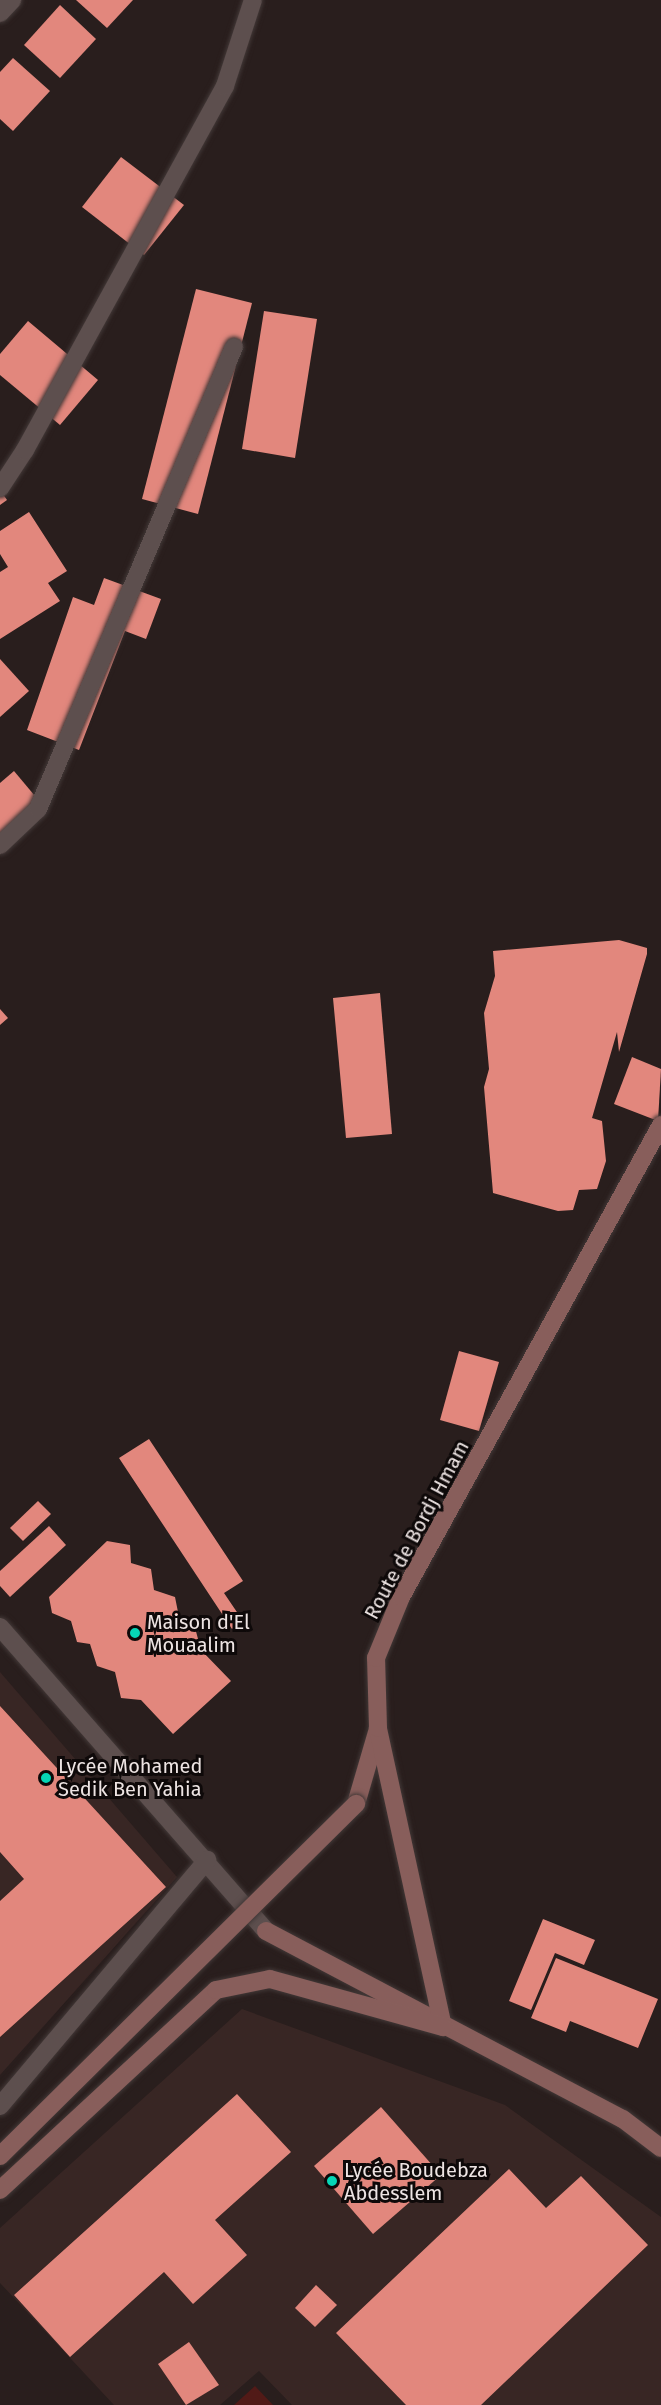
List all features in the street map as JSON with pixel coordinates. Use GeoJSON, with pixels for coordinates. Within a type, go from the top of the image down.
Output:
{"type":"FeatureCollection","features":[{"type":"Feature","properties":{"kind":"main road","name":"Route de Bordj Hmam"},"geometry":{"type":"LineString","coordinates":[[443,2027],[378,1728],[376,1658],[401,1597],[661,1125]]}},
{"type":"Feature","properties":{"kind":"main road"},"geometry":{"type":"LineString","coordinates":[[0,2156],[356,1804],[378,1728]]}},
{"type":"Feature","properties":{"kind":"main road"},"geometry":{"type":"LineString","coordinates":[[266,1931],[443,2027],[623,2119],[661,2148]]}},
{"type":"Feature","properties":{"kind":"main road"},"geometry":{"type":"LineString","coordinates":[[0,2190],[216,1990],[270,1979],[443,2027]]}},
{"type":"Feature","properties":{"kind":"street"},"geometry":{"type":"LineString","coordinates":[[0,13],[12,0]]}},
{"type":"Feature","properties":{"kind":"street"},"geometry":{"type":"LineString","coordinates":[[0,488],[25,450],[225,86],[253,0]]}},
{"type":"Feature","properties":{"kind":"street"},"geometry":{"type":"LineString","coordinates":[[0,845],[38,808],[234,347]]}},
{"type":"Feature","properties":{"kind":"street"},"geometry":{"type":"LineString","coordinates":[[0,1627],[207,1860],[266,1931]]}},
{"type":"Feature","properties":{"kind":"street"},"geometry":{"type":"LineString","coordinates":[[0,2106],[207,1860]]}},
{"type":"Feature","properties":{"kind":"shaded area","name":"Lycée Mohamed Sedik Ben Yahia"},"geometry":{"type":"Polygon","coordinates":[[[0,1672],[177,1877],[0,2075],[0,1672]]]}},
{"type":"Feature","properties":{"kind":"shaded area","name":"Lycée Boudebza Abdesslem"},"geometry":{"type":"Polygon","coordinates":[[[242,2009],[505,2105],[661,2217],[661,2405],[292,2405],[259,2371],[220,2405],[114,2405],[0,2283],[0,2228],[242,2009]]]}},
{"type":"Feature","properties":{"kind":"shaded area"},"geometry":{"type":"Polygon","coordinates":[[[255,2386],[273,2405],[234,2405],[255,2386]]]}},
{"type":"Feature","properties":{"kind":"building"},"geometry":{"type":"Polygon","coordinates":[[[76,0],[133,0],[107,28],[76,0]]]}},
{"type":"Feature","properties":{"kind":"building"},"geometry":{"type":"Polygon","coordinates":[[[60,5],[96,39],[60,78],[24,45],[60,5]]]}},
{"type":"Feature","properties":{"kind":"building"},"geometry":{"type":"Polygon","coordinates":[[[13,58],[50,91],[13,131],[0,119],[0,72],[13,58]]]}},
{"type":"Feature","properties":{"kind":"building"},"geometry":{"type":"Polygon","coordinates":[[[121,157],[184,205],[144,255],[82,207],[121,157]]]}},
{"type":"Feature","properties":{"kind":"building"},"geometry":{"type":"Polygon","coordinates":[[[196,289],[252,303],[198,514],[142,499],[196,289]]]}},
{"type":"Feature","properties":{"kind":"building"},"geometry":{"type":"Polygon","coordinates":[[[264,311],[317,319],[295,458],[242,449],[264,311]]]}},
{"type":"Feature","properties":{"kind":"building"},"geometry":{"type":"Polygon","coordinates":[[[28,321],[98,380],[60,425],[0,375],[0,354],[28,321]]]}},
{"type":"Feature","properties":{"kind":"building"},"geometry":{"type":"Polygon","coordinates":[[[0,490],[7,500],[0,505],[0,490]]]}},
{"type":"Feature","properties":{"kind":"building"},"geometry":{"type":"Polygon","coordinates":[[[29,512],[67,571],[48,583],[60,601],[0,639],[0,572],[8,567],[0,554],[0,531],[29,512]]]}},
{"type":"Feature","properties":{"kind":"building"},"geometry":{"type":"Polygon","coordinates":[[[104,578],[161,599],[146,639],[125,631],[79,750],[27,730],[73,597],[94,605],[104,578]]]}},
{"type":"Feature","properties":{"kind":"building"},"geometry":{"type":"Polygon","coordinates":[[[0,659],[29,691],[0,717],[0,659]]]}},
{"type":"Feature","properties":{"kind":"building"},"geometry":{"type":"Polygon","coordinates":[[[14,771],[40,802],[0,835],[0,783],[14,771]]]}},
{"type":"Feature","properties":{"kind":"building"},"geometry":{"type":"Polygon","coordinates":[[[619,940],[647,948],[647,954],[619,1052],[617,1032],[592,1118],[602,1121],[606,1161],[597,1189],[579,1190],[573,1210],[558,1211],[493,1193],[484,1087],[489,1069],[484,1013],[495,976],[493,951],[619,940]]]}},
{"type":"Feature","properties":{"kind":"building"},"geometry":{"type":"Polygon","coordinates":[[[380,993],[392,1134],[346,1138],[333,998],[380,993]]]}},
{"type":"Feature","properties":{"kind":"building"},"geometry":{"type":"Polygon","coordinates":[[[0,1009],[8,1018],[0,1025],[0,1009]]]}},
{"type":"Feature","properties":{"kind":"building"},"geometry":{"type":"Polygon","coordinates":[[[632,1057],[661,1069],[658,1121],[614,1104],[632,1057]]]}},
{"type":"Feature","properties":{"kind":"building"},"geometry":{"type":"Polygon","coordinates":[[[459,1351],[499,1362],[479,1431],[440,1420],[459,1351]]]}},
{"type":"Feature","properties":{"kind":"building"},"geometry":{"type":"Polygon","coordinates":[[[149,1439],[243,1581],[224,1593],[243,1621],[232,1629],[119,1458],[149,1439]]]}},
{"type":"Feature","properties":{"kind":"building"},"geometry":{"type":"Polygon","coordinates":[[[38,1501],[51,1514],[23,1541],[10,1528],[38,1501]]]}},
{"type":"Feature","properties":{"kind":"building"},"geometry":{"type":"Polygon","coordinates":[[[49,1526],[66,1545],[10,1597],[0,1586],[0,1571],[49,1526]]]}},
{"type":"Feature","properties":{"kind":"building","name":"Maison d'El Mouaalim"},"geometry":{"type":"Polygon","coordinates":[[[107,1541],[130,1545],[131,1563],[151,1569],[154,1590],[175,1597],[180,1622],[194,1624],[201,1650],[231,1681],[173,1734],[141,1700],[121,1698],[115,1672],[97,1666],[90,1644],[77,1642],[71,1621],[52,1613],[49,1597],[107,1541]]]}},
{"type":"Feature","properties":{"kind":"building","name":"Lycée Mohamed Sedik Ben Yahia"},"geometry":{"type":"Polygon","coordinates":[[[0,1706],[166,1887],[0,2037],[0,1901],[24,1879],[0,1852],[0,1706]]]}},
{"type":"Feature","properties":{"kind":"building"},"geometry":{"type":"Polygon","coordinates":[[[543,1919],[595,1940],[584,1965],[555,1953],[531,2010],[509,2001],[543,1919]]]}},
{"type":"Feature","properties":{"kind":"building"},"geometry":{"type":"Polygon","coordinates":[[[556,1958],[658,1999],[638,2048],[570,2021],[566,2032],[531,2018],[556,1958]]]}},
{"type":"Feature","properties":{"kind":"building"},"geometry":{"type":"Polygon","coordinates":[[[237,2094],[291,2152],[215,2220],[247,2255],[193,2304],[164,2272],[70,2357],[14,2295],[237,2094]]]}},
{"type":"Feature","properties":{"kind":"building"},"geometry":{"type":"Polygon","coordinates":[[[381,2107],[441,2175],[373,2234],[314,2166],[381,2107]]]}},
{"type":"Feature","properties":{"kind":"building"},"geometry":{"type":"Polygon","coordinates":[[[509,2169],[546,2208],[581,2176],[648,2245],[481,2405],[406,2405],[336,2333],[509,2169]]]}},
{"type":"Feature","properties":{"kind":"building"},"geometry":{"type":"Polygon","coordinates":[[[316,2285],[337,2305],[315,2327],[295,2308],[316,2285]]]}},
{"type":"Feature","properties":{"kind":"building"},"geometry":{"type":"Polygon","coordinates":[[[189,2342],[219,2385],[186,2405],[158,2364],[189,2342]]]}},
{"type":"Feature","properties":{"kind":"place","name":"Maison d'El Mouaalim"},"geometry":{"type":"Point","coordinates":[135,1633]}},
{"type":"Feature","properties":{"kind":"place","name":"Lycée Mohamed Sedik Ben Yahia"},"geometry":{"type":"Point","coordinates":[46,1778]}},
{"type":"Feature","properties":{"kind":"place","name":"Lycée Boudebza Abdesslem"},"geometry":{"type":"Point","coordinates":[332,2181]}}]}
